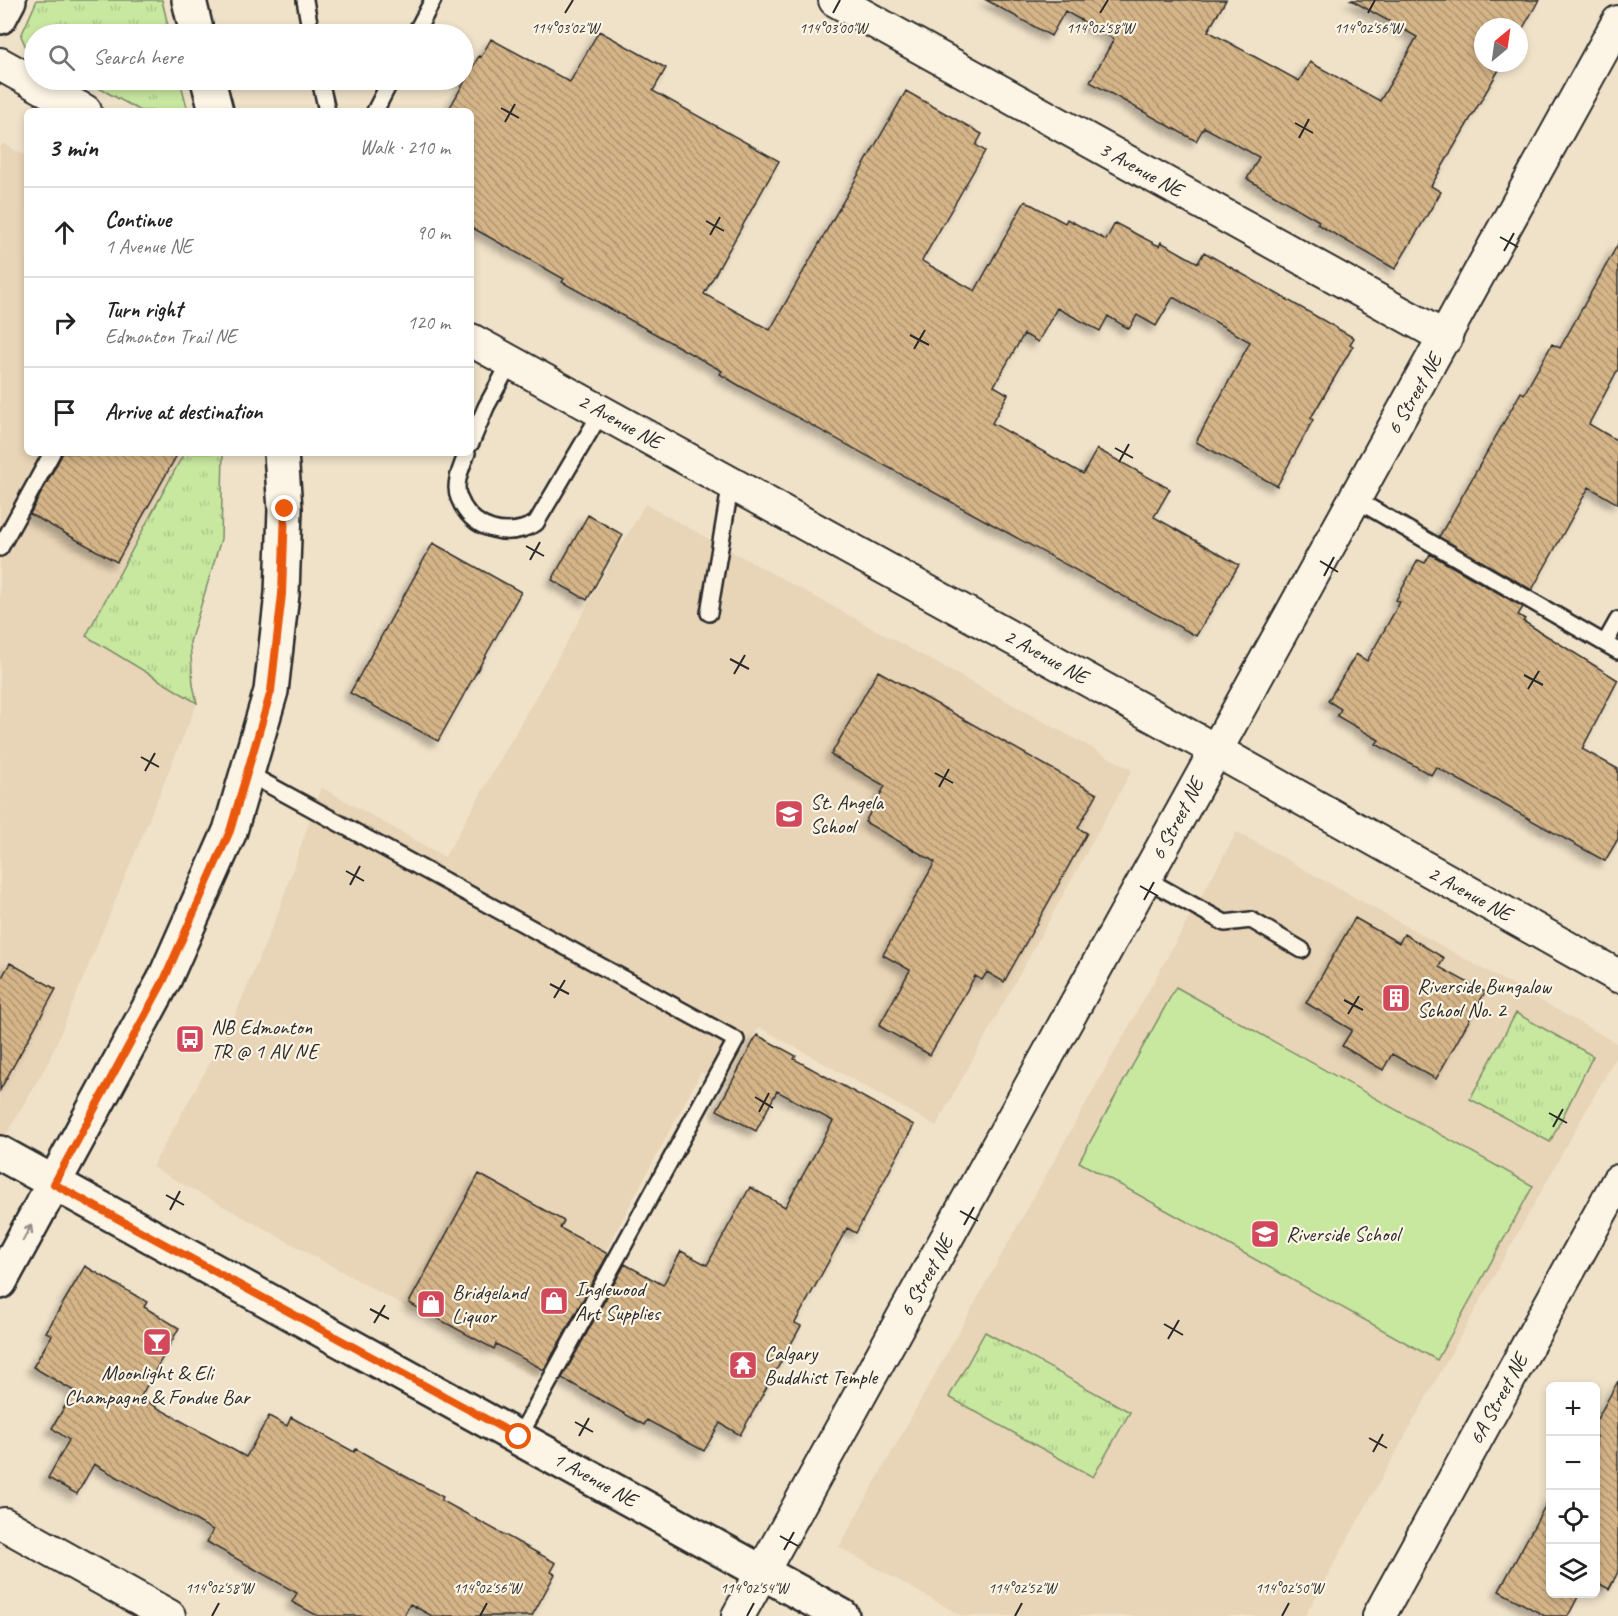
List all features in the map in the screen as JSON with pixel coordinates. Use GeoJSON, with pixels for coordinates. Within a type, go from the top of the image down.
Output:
{"type":"FeatureCollection","features":[{"type":"Feature","properties":{"kind":"main road"},"geometry":{"type":"LineString","coordinates":[[0,17],[9,0]]}},
{"type":"Feature","properties":{"kind":"main road"},"geometry":{"type":"LineString","coordinates":[[189,0],[195,24]]}},
{"type":"Feature","properties":{"kind":"main road"},"geometry":{"type":"LineString","coordinates":[[211,90],[215,108]]}},
{"type":"Feature","properties":{"kind":"main road"},"geometry":{"type":"LineString","coordinates":[[0,1282],[164,980],[230,831],[249,774],[271,691],[282,594],[285,509],[281,456]]}},
{"type":"Feature","properties":{"kind":"main road","name":"1 Avenue NE"},"geometry":{"type":"LineString","coordinates":[[0,1153],[842,1616]]}},
{"type":"Feature","properties":{"kind":"street","name":"3 Avenue NE"},"geometry":{"type":"LineString","coordinates":[[835,0],[1446,338]]}},
{"type":"Feature","properties":{"kind":"street","name":"6 Street NE"},"geometry":{"type":"LineString","coordinates":[[738,1616],[1215,750],[1446,338],[1618,22]]}},
{"type":"Feature","properties":{"kind":"street"},"geometry":{"type":"LineString","coordinates":[[0,64],[24,77]]}},
{"type":"Feature","properties":{"kind":"street"},"geometry":{"type":"LineString","coordinates":[[47,90],[80,108]]}},
{"type":"Feature","properties":{"kind":"street","name":"2 Avenue NE"},"geometry":{"type":"LineString","coordinates":[[474,342],[1215,750],[1618,976]]}},
{"type":"Feature","properties":{"kind":"street","name":"6A Street NE"},"geometry":{"type":"LineString","coordinates":[[1379,1616],[1618,1181]]}},
{"type":"Feature","properties":{"kind":"street"},"geometry":{"type":"LineString","coordinates":[[4,1524],[168,1616]]}},
{"type":"Feature","properties":{"kind":"lane"},"geometry":{"type":"LineString","coordinates":[[304,0],[309,24]]}},
{"type":"Feature","properties":{"kind":"lane"},"geometry":{"type":"LineString","coordinates":[[420,24],[433,0]]}},
{"type":"Feature","properties":{"kind":"lane"},"geometry":{"type":"LineString","coordinates":[[323,90],[326,108]]}},
{"type":"Feature","properties":{"kind":"lane"},"geometry":{"type":"LineString","coordinates":[[377,108],[386,90]]}},
{"type":"Feature","properties":{"kind":"lane"},"geometry":{"type":"LineString","coordinates":[[474,436],[486,407],[511,362]]}},
{"type":"Feature","properties":{"kind":"lane"},"geometry":{"type":"LineString","coordinates":[[466,456],[459,473],[458,497],[474,521],[498,532],[521,532],[536,523],[602,411]]}},
{"type":"Feature","properties":{"kind":"lane"},"geometry":{"type":"LineString","coordinates":[[0,548],[50,456]]}},
{"type":"Feature","properties":{"kind":"lane"},"geometry":{"type":"LineString","coordinates":[[710,613],[731,482]]}},
{"type":"Feature","properties":{"kind":"lane"},"geometry":{"type":"LineString","coordinates":[[1355,499],[1612,647],[1618,620]]}},
{"type":"Feature","properties":{"kind":"lane"},"geometry":{"type":"LineString","coordinates":[[249,774],[736,1040],[519,1437]]}},
{"type":"Feature","properties":{"kind":"lane"},"geometry":{"type":"LineString","coordinates":[[1146,879],[1225,923],[1251,920],[1302,950]]}},
{"type":"Feature","properties":{"kind":"shaded area"},"geometry":{"type":"Polygon","coordinates":[[[3,143],[24,155],[24,456],[182,456],[86,636],[197,703],[49,1061],[0,1145],[0,148],[3,143]]]}},
{"type":"Feature","properties":{"kind":"shaded area"},"geometry":{"type":"Polygon","coordinates":[[[645,504],[1132,770],[936,1126],[759,1027],[726,1085],[701,1072],[537,1379],[152,1167],[231,1025],[278,913],[321,787],[445,857],[645,504]]]}},
{"type":"Feature","properties":{"kind":"shaded area","name":"Riverside School"},"geometry":{"type":"Polygon","coordinates":[[[1237,832],[1618,1044],[1618,1053],[1305,1616],[962,1616],[839,1547],[1237,832]]]}},
{"type":"Feature","properties":{"kind":"green space"},"geometry":{"type":"Polygon","coordinates":[[[37,0],[162,0],[168,24],[26,24],[37,0]]]}},
{"type":"Feature","properties":{"kind":"green space"},"geometry":{"type":"Polygon","coordinates":[[[102,90],[183,90],[187,108],[135,108],[102,90]]]}},
{"type":"Feature","properties":{"kind":"green space"},"geometry":{"type":"Polygon","coordinates":[[[182,456],[223,456],[221,539],[190,642],[193,685],[197,703],[86,636],[182,456]]]}},
{"type":"Feature","properties":{"kind":"green space"},"geometry":{"type":"Polygon","coordinates":[[[1176,987],[1533,1186],[1437,1360],[1079,1162],[1176,987]]]}},
{"type":"Feature","properties":{"kind":"green space"},"geometry":{"type":"Polygon","coordinates":[[[1516,1013],[1593,1056],[1550,1142],[1470,1099],[1516,1013]]]}},
{"type":"Feature","properties":{"kind":"green space"},"geometry":{"type":"Polygon","coordinates":[[[985,1332],[1130,1412],[1093,1477],[949,1397],[985,1332]]]}},
{"type":"Feature","properties":{"kind":"building"},"geometry":{"type":"Polygon","coordinates":[[[986,0],[1226,0],[1208,31],[1299,81],[1310,62],[1380,101],[1417,37],[1351,0],[1539,0],[1528,19],[1474,18],[1474,72],[1498,72],[1431,186],[1441,192],[1395,269],[1317,224],[1319,221],[1247,179],[1259,157],[1204,127],[1196,141],[1090,82],[1114,39],[1065,11],[1051,36],[986,0]]]}},
{"type":"Feature","properties":{"kind":"building"},"geometry":{"type":"Polygon","coordinates":[[[599,31],[666,68],[653,91],[779,161],[704,294],[770,330],[906,91],[982,134],[976,145],[985,151],[922,261],[975,291],[1025,201],[1065,223],[1067,219],[1106,240],[1115,223],[1159,246],[1161,242],[1198,263],[1204,252],[1354,338],[1350,344],[1353,346],[1311,418],[1313,420],[1277,486],[1196,442],[1250,342],[1173,297],[1156,326],[1137,315],[1129,329],[1108,316],[1100,331],[1057,308],[1038,342],[1024,334],[994,386],[1008,394],[992,423],[1083,474],[1097,449],[1170,489],[1154,517],[1239,565],[1196,636],[740,386],[720,374],[722,371],[562,282],[564,279],[474,229],[474,108],[450,108],[460,90],[474,90],[474,65],[479,56],[481,57],[491,39],[570,82],[599,31]]]}},
{"type":"Feature","properties":{"kind":"building"},"geometry":{"type":"Polygon","coordinates":[[[1618,244],[1618,369],[1589,424],[1618,441],[1618,504],[1589,487],[1532,590],[1439,537],[1521,392],[1524,394],[1552,344],[1560,348],[1618,244]]]}},
{"type":"Feature","properties":{"kind":"building"},"geometry":{"type":"Polygon","coordinates":[[[61,456],[176,456],[117,562],[30,514],[61,456]]]}},
{"type":"Feature","properties":{"kind":"building"},"geometry":{"type":"Polygon","coordinates":[[[588,515],[623,535],[587,600],[552,580],[588,515]]]}},
{"type":"Feature","properties":{"kind":"building"},"geometry":{"type":"Polygon","coordinates":[[[433,543],[521,592],[438,741],[350,693],[433,543]]]}},
{"type":"Feature","properties":{"kind":"building"},"geometry":{"type":"Polygon","coordinates":[[[1430,554],[1523,607],[1518,615],[1525,619],[1523,621],[1618,680],[1582,749],[1618,769],[1618,839],[1605,861],[1436,767],[1431,775],[1376,744],[1379,740],[1337,716],[1341,709],[1328,701],[1356,654],[1367,661],[1400,602],[1396,600],[1418,560],[1425,563],[1430,554]]]}},
{"type":"Feature","properties":{"kind":"building"},"geometry":{"type":"Polygon","coordinates":[[[878,671],[1097,794],[1078,828],[1087,833],[1004,982],[987,972],[982,980],[975,976],[930,1055],[879,1026],[910,970],[883,955],[935,862],[865,822],[885,786],[831,755],[878,671]]]}},
{"type":"Feature","properties":{"kind":"building","name":"Riverside Bungalow School No. 2"},"geometry":{"type":"Polygon","coordinates":[[[1355,918],[1399,943],[1404,934],[1444,958],[1439,967],[1485,992],[1436,1079],[1392,1054],[1383,1070],[1342,1046],[1352,1030],[1306,1003],[1355,918]]]}},
{"type":"Feature","properties":{"kind":"building"},"geometry":{"type":"Polygon","coordinates":[[[10,963],[56,989],[0,1090],[0,981],[10,963]]]}},
{"type":"Feature","properties":{"kind":"building"},"geometry":{"type":"Polygon","coordinates":[[[757,1035],[796,1056],[794,1059],[914,1125],[856,1233],[847,1228],[795,1323],[801,1326],[740,1435],[720,1423],[704,1451],[647,1420],[644,1425],[562,1378],[625,1264],[663,1285],[681,1251],[707,1265],[750,1187],[785,1207],[833,1121],[777,1091],[756,1131],[717,1110],[757,1035]]]}},
{"type":"Feature","properties":{"kind":"building"},"geometry":{"type":"Polygon","coordinates":[[[479,1174],[564,1221],[560,1228],[608,1254],[544,1370],[496,1344],[494,1349],[409,1303],[479,1174]]]}},
{"type":"Feature","properties":{"kind":"building"},"geometry":{"type":"Polygon","coordinates":[[[85,1266],[147,1302],[144,1307],[179,1328],[140,1398],[246,1457],[269,1416],[287,1426],[291,1417],[354,1452],[356,1449],[443,1497],[441,1500],[556,1563],[551,1572],[555,1574],[532,1616],[432,1616],[410,1604],[404,1616],[318,1616],[292,1602],[297,1593],[207,1542],[213,1530],[94,1464],[77,1494],[48,1478],[69,1440],[52,1428],[74,1391],[33,1367],[52,1335],[46,1332],[85,1266]]]}},
{"type":"Feature","properties":{"kind":"building"},"geometry":{"type":"Polygon","coordinates":[[[1618,1381],[1618,1572],[1609,1589],[1600,1584],[1600,1414],[1618,1381]]]}},
{"type":"Feature","properties":{"kind":"building"},"geometry":{"type":"Polygon","coordinates":[[[1546,1504],[1546,1598],[1577,1598],[1568,1616],[1545,1616],[1499,1591],[1546,1504]]]}},
{"type":"Feature","properties":{"kind":"place","name":"St. Angela School"},"geometry":{"type":"Point","coordinates":[789,814]}},
{"type":"Feature","properties":{"kind":"place","name":"Riverside Bungalow School No. 2"},"geometry":{"type":"Point","coordinates":[1396,998]}},
{"type":"Feature","properties":{"kind":"place","name":"NB Edmonton TR @ 1 AV NE"},"geometry":{"type":"Point","coordinates":[190,1039]}},
{"type":"Feature","properties":{"kind":"place","name":"Riverside School"},"geometry":{"type":"Point","coordinates":[1265,1234]}},
{"type":"Feature","properties":{"kind":"place","name":"Inglewood Art Supplies"},"geometry":{"type":"Point","coordinates":[554,1301]}},
{"type":"Feature","properties":{"kind":"place","name":"Bridgeland Liquor"},"geometry":{"type":"Point","coordinates":[431,1304]}},
{"type":"Feature","properties":{"kind":"place","name":"Moonlight & Eli Champagne & Fondue Bar"},"geometry":{"type":"Point","coordinates":[157,1342]}},
{"type":"Feature","properties":{"kind":"place","name":"Calgary Buddhist Temple"},"geometry":{"type":"Point","coordinates":[743,1365]}},
{"type":"Feature","properties":{"kind":"route"},"geometry":{"type":"LineString","coordinates":[[285,509],[282,594],[271,691],[249,774],[230,831],[164,980],[54,1184],[519,1437]]}}]}
